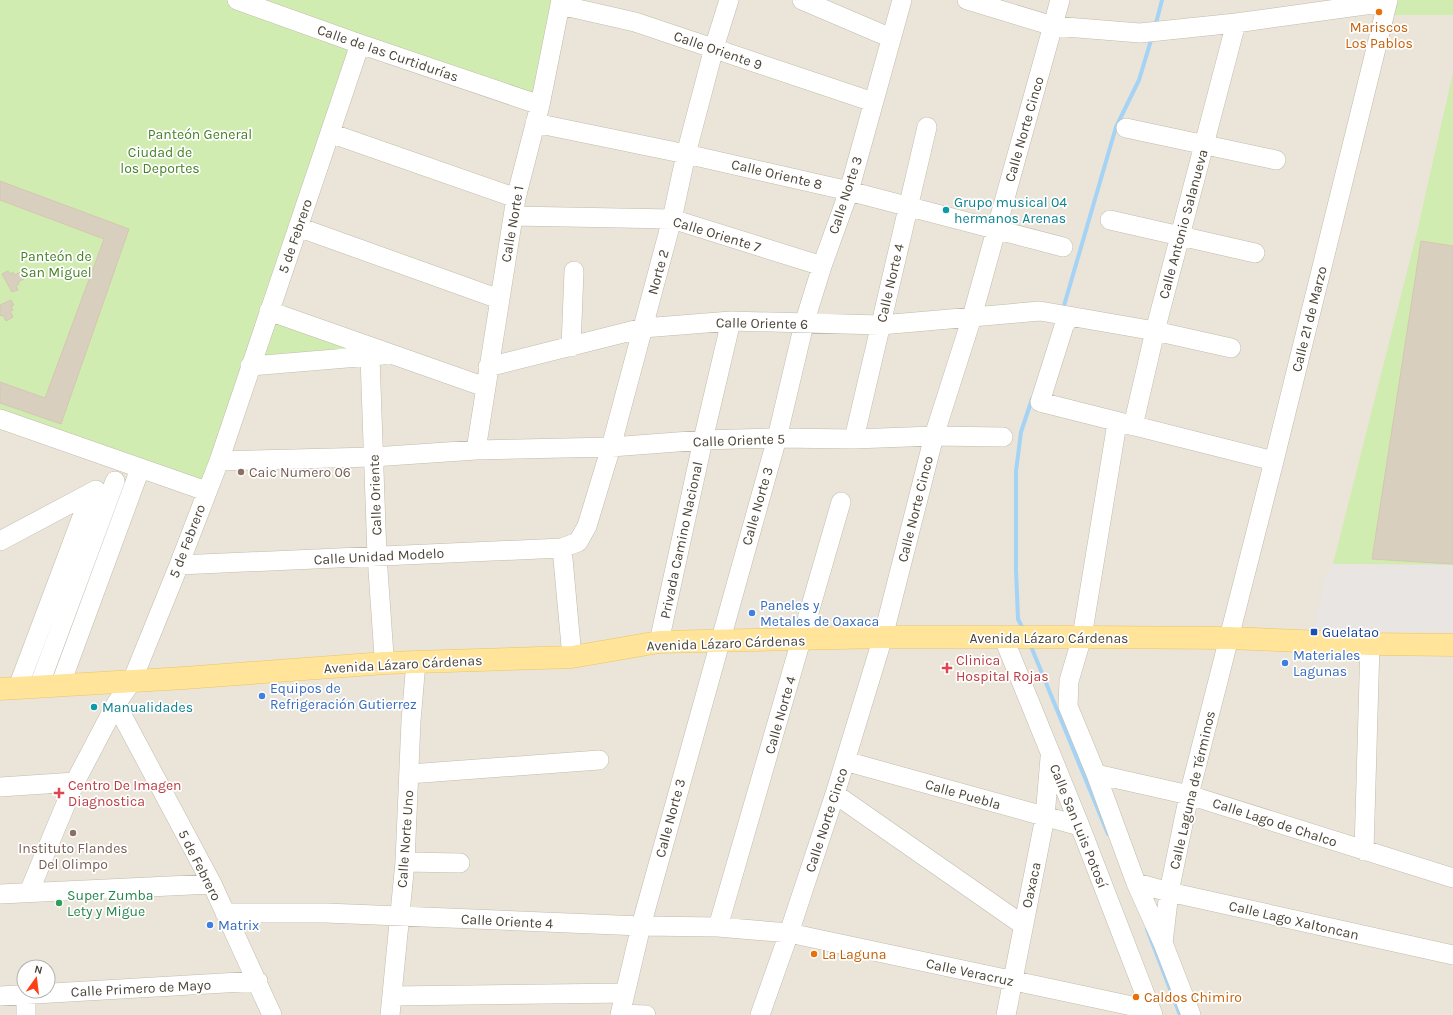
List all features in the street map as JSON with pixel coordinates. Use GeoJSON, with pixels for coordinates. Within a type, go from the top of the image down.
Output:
{"type":"FeatureCollection","features":[{"type":"Feature","properties":{"kind":"main road","name":"Avenida Lázaro Cárdenas"},"geometry":{"type":"LineString","coordinates":[[29,687],[385,663],[572,657],[659,642],[719,642],[883,637],[1082,637],[1228,638],[1370,644],[1453,645]]}},
{"type":"Feature","properties":{"kind":"street","name":"Calle de las Curtidurías"},"geometry":{"type":"LineString","coordinates":[[237,0],[360,44],[540,105]]}},
{"type":"Feature","properties":{"kind":"street","name":"Norte 2"},"geometry":{"type":"LineString","coordinates":[[570,545],[587,526],[611,448],[672,219],[686,154],[714,48],[729,0]]}},
{"type":"Feature","properties":{"kind":"street"},"geometry":{"type":"LineString","coordinates":[[802,0],[891,38]]}},
{"type":"Feature","properties":{"kind":"street","name":"Calle Norte 3"},"geometry":{"type":"LineString","coordinates":[[620,1014],[641,926],[776,438],[804,324],[822,266],[849,191],[902,0]]}},
{"type":"Feature","properties":{"kind":"street","name":"Calle Norte Cinco"},"geometry":{"type":"LineString","coordinates":[[760,1015],[835,794],[883,637],[934,436],[972,317],[1060,0]]}},
{"type":"Feature","properties":{"kind":"street"},"geometry":{"type":"LineString","coordinates":[[977,2],[1053,26],[1158,31],[1236,23],[1388,1]]}},
{"type":"Feature","properties":{"kind":"street","name":"Calle 21 de Marzo"},"geometry":{"type":"LineString","coordinates":[[1228,638],[1274,461],[1388,1]]}},
{"type":"Feature","properties":{"kind":"street","name":"Calle Oriente 9"},"geometry":{"type":"LineString","coordinates":[[560,3],[635,22],[873,102]]}},
{"type":"Feature","properties":{"kind":"street","name":"Calle Norte 1"},"geometry":{"type":"LineString","coordinates":[[476,450],[488,367],[515,207],[540,105],[560,3]]}},
{"type":"Feature","properties":{"kind":"street","name":"Calle Antonio Salanueva"},"geometry":{"type":"LineString","coordinates":[[1082,637],[1125,424],[1155,331],[1236,23]]}},
{"type":"Feature","properties":{"kind":"street","name":"5 de Febrero"},"geometry":{"type":"LineString","coordinates":[[272,1015],[212,884],[116,704],[132,681],[219,461],[360,44]]}},
{"type":"Feature","properties":{"kind":"street","name":"Calle Oriente 8"},"geometry":{"type":"LineString","coordinates":[[535,123],[686,154],[849,191],[1063,247]]}},
{"type":"Feature","properties":{"kind":"street","name":"Calle Norte 4"},"geometry":{"type":"LineString","coordinates":[[854,439],[927,127]]}},
{"type":"Feature","properties":{"kind":"street"},"geometry":{"type":"LineString","coordinates":[[1126,128],[1204,146],[1276,160]]}},
{"type":"Feature","properties":{"kind":"street","name":"Calle Oriente 7"},"geometry":{"type":"LineString","coordinates":[[330,132],[515,207],[672,219],[822,266]]}},
{"type":"Feature","properties":{"kind":"street"},"geometry":{"type":"LineString","coordinates":[[1110,220],[1255,253]]}},
{"type":"Feature","properties":{"kind":"street"},"geometry":{"type":"LineString","coordinates":[[298,227],[499,299]]}},
{"type":"Feature","properties":{"kind":"street"},"geometry":{"type":"LineString","coordinates":[[571,347],[574,271]]}},
{"type":"Feature","properties":{"kind":"street"},"geometry":{"type":"LineString","coordinates":[[269,311],[485,387]]}},
{"type":"Feature","properties":{"kind":"street"},"geometry":{"type":"LineString","coordinates":[[1056,314],[1064,326],[1040,402],[1274,461]]}},
{"type":"Feature","properties":{"kind":"street","name":"Calle Oriente 6"},"geometry":{"type":"LineString","coordinates":[[488,367],[643,328],[731,321],[881,325],[972,317],[1056,314],[1155,331],[1231,348]]}},
{"type":"Feature","properties":{"kind":"street","name":"Privada Camino Nacional"},"geometry":{"type":"LineString","coordinates":[[659,642],[703,440],[731,321]]}},
{"type":"Feature","properties":{"kind":"street"},"geometry":{"type":"LineString","coordinates":[[250,366],[370,357],[390,354]]}},
{"type":"Feature","properties":{"kind":"street","name":"Calle Oriente"},"geometry":{"type":"LineString","coordinates":[[370,357],[377,556],[384,656]]}},
{"type":"Feature","properties":{"kind":"street"},"geometry":{"type":"LineString","coordinates":[[0,419],[206,491]]}},
{"type":"Feature","properties":{"kind":"street","name":"Calle Oriente 5"},"geometry":{"type":"LineString","coordinates":[[219,461],[373,456],[476,450],[611,448],[703,440],[776,438],[854,439],[934,436],[1003,437]]}},
{"type":"Feature","properties":{"kind":"street"},"geometry":{"type":"LineString","coordinates":[[0,541],[140,468]]}},
{"type":"Feature","properties":{"kind":"street"},"geometry":{"type":"LineString","coordinates":[[29,687],[140,468]]}},
{"type":"Feature","properties":{"kind":"street"},"geometry":{"type":"LineString","coordinates":[[29,687],[115,481]]}},
{"type":"Feature","properties":{"kind":"street"},"geometry":{"type":"LineString","coordinates":[[29,687],[91,493]]}},
{"type":"Feature","properties":{"kind":"street","name":"Calle Norte 4"},"geometry":{"type":"LineString","coordinates":[[718,927],[841,502]]}},
{"type":"Feature","properties":{"kind":"street"},"geometry":{"type":"LineString","coordinates":[[570,545],[572,657]]}},
{"type":"Feature","properties":{"kind":"street","name":"Calle Unidad Modelo"},"geometry":{"type":"LineString","coordinates":[[179,565],[570,545]]}},
{"type":"Feature","properties":{"kind":"street"},"geometry":{"type":"LineString","coordinates":[[1082,637],[1069,681],[1068,706],[1096,774],[1136,883],[1163,943],[1191,1015]]}},
{"type":"Feature","properties":{"kind":"street","name":"Calle San Luis Potosí"},"geometry":{"type":"LineString","coordinates":[[1019,638],[1051,754],[1080,826],[1150,1012]]}},
{"type":"Feature","properties":{"kind":"street","name":"Calle Laguna de Términos"},"geometry":{"type":"LineString","coordinates":[[1163,943],[1169,892],[1189,795],[1228,638]]}},
{"type":"Feature","properties":{"kind":"street"},"geometry":{"type":"LineString","coordinates":[[1364,851],[1370,644]]}},
{"type":"Feature","properties":{"kind":"street","name":"Calle Norte Uno"},"geometry":{"type":"LineString","coordinates":[[390,1015],[398,916],[405,862],[416,662]]}},
{"type":"Feature","properties":{"kind":"street"},"geometry":{"type":"LineString","coordinates":[[29,892],[75,782],[116,704]]}},
{"type":"Feature","properties":{"kind":"street","name":"Oaxaca"},"geometry":{"type":"LineString","coordinates":[[1006,1015],[1045,817],[1051,754]]}},
{"type":"Feature","properties":{"kind":"street"},"geometry":{"type":"LineString","coordinates":[[409,774],[599,760]]}},
{"type":"Feature","properties":{"kind":"street","name":"Calle Puebla"},"geometry":{"type":"LineString","coordinates":[[845,761],[1080,826]]}},
{"type":"Feature","properties":{"kind":"street","name":"Calle Lago de Chalco"},"geometry":{"type":"LineString","coordinates":[[1096,774],[1189,795],[1453,878]]}},
{"type":"Feature","properties":{"kind":"street"},"geometry":{"type":"LineString","coordinates":[[0,786],[75,782]]}},
{"type":"Feature","properties":{"kind":"street"},"geometry":{"type":"LineString","coordinates":[[835,794],[1023,925]]}},
{"type":"Feature","properties":{"kind":"street"},"geometry":{"type":"LineString","coordinates":[[405,862],[460,863]]}},
{"type":"Feature","properties":{"kind":"street","name":"Calle Lago Xaltoncan"},"geometry":{"type":"LineString","coordinates":[[1136,883],[1169,892],[1453,955]]}},
{"type":"Feature","properties":{"kind":"street"},"geometry":{"type":"LineString","coordinates":[[0,894],[212,884]]}},
{"type":"Feature","properties":{"kind":"street","name":"Calle Oriente 4"},"geometry":{"type":"LineString","coordinates":[[224,913],[398,916],[641,926],[718,927],[789,933]]}},
{"type":"Feature","properties":{"kind":"street","name":"Calle Veracruz"},"geometry":{"type":"LineString","coordinates":[[789,933],[1150,1012]]}},
{"type":"Feature","properties":{"kind":"street","name":"Calle Primero de Mayo"},"geometry":{"type":"LineString","coordinates":[[56,993],[258,982]]}},
{"type":"Feature","properties":{"kind":"street"},"geometry":{"type":"LineString","coordinates":[[392,996],[625,993]]}},
{"type":"Feature","properties":{"kind":"street","name":"Calle Primero de Mayo"},"geometry":{"type":"LineString","coordinates":[[0,996],[16,995]]}},
{"type":"Feature","properties":{"kind":"street"},"geometry":{"type":"LineString","coordinates":[[26,999],[26,1015]]}},
{"type":"Feature","properties":{"kind":"street"},"geometry":{"type":"LineString","coordinates":[[620,1014],[646,1015]]}},
{"type":"Feature","properties":{"kind":"shaded area"},"geometry":{"type":"Polygon","coordinates":[[[0,0],[1453,0],[1453,1015],[0,1015],[0,0]]]}},
{"type":"Feature","properties":{"kind":"shaded area"},"geometry":{"type":"Polygon","coordinates":[[[1333,564],[1453,565],[1453,633],[1313,630],[1325,578],[1333,564]]]}},
{"type":"Feature","properties":{"kind":"green space","name":"Panteón General"},"geometry":{"type":"Polygon","coordinates":[[[0,0],[557,0],[528,111],[366,56],[279,308],[395,358],[253,371],[207,500],[0,426],[0,0]]]}},
{"type":"Feature","properties":{"kind":"green space"},"geometry":{"type":"Polygon","coordinates":[[[1395,0],[1453,0],[1453,15],[1394,15],[1395,0]]]}},
{"type":"Feature","properties":{"kind":"green space"},"geometry":{"type":"Polygon","coordinates":[[[1453,72],[1453,565],[1333,564],[1417,232],[1453,72]]]}},
{"type":"Feature","properties":{"kind":"building"},"geometry":{"type":"Polygon","coordinates":[[[0,181],[129,229],[61,424],[0,403],[0,382],[45,398],[104,239],[0,200],[0,181]]]}},
{"type":"Feature","properties":{"kind":"building"},"geometry":{"type":"Polygon","coordinates":[[[1421,241],[1453,246],[1453,564],[1372,559],[1421,241]]]}},
{"type":"Feature","properties":{"kind":"building"},"geometry":{"type":"Polygon","coordinates":[[[8,271],[10,274],[13,272],[14,275],[21,272],[24,279],[18,282],[19,284],[16,286],[18,290],[12,292],[2,274],[8,271]]]}},
{"type":"Feature","properties":{"kind":"building"},"geometry":{"type":"Polygon","coordinates":[[[11,300],[14,305],[11,306],[13,310],[10,311],[13,317],[6,321],[3,315],[0,315],[0,305],[11,300]]]}},
{"type":"Feature","properties":{"kind":"waterway"},"geometry":{"type":"LineString","coordinates":[[1155,27],[1162,0]]}},
{"type":"Feature","properties":{"kind":"waterway"},"geometry":{"type":"LineString","coordinates":[[1063,309],[1116,127],[1139,80],[1152,37]]}},
{"type":"Feature","properties":{"kind":"waterway"},"geometry":{"type":"LineString","coordinates":[[1024,631],[1018,619],[1016,570],[1016,471],[1021,432],[1032,399]]}},
{"type":"Feature","properties":{"kind":"waterway"},"geometry":{"type":"LineString","coordinates":[[1030,644],[1108,834]]}},
{"type":"Feature","properties":{"kind":"waterway"},"geometry":{"type":"LineString","coordinates":[[1147,929],[1180,1015]]}},
{"type":"Feature","properties":{"kind":"place","name":"Mariscos Los Pablos"},"geometry":{"type":"Point","coordinates":[1379,12]}},
{"type":"Feature","properties":{"kind":"place","name":"Grupo musical 04 hermanos Arenas"},"geometry":{"type":"Point","coordinates":[946,210]}},
{"type":"Feature","properties":{"kind":"place","name":"Caic Numero 06"},"geometry":{"type":"Point","coordinates":[241,472]}},
{"type":"Feature","properties":{"kind":"place","name":"Paneles y Metales de Oaxaca"},"geometry":{"type":"Point","coordinates":[752,613]}},
{"type":"Feature","properties":{"kind":"place","name":"Guelatao"},"geometry":{"type":"Point","coordinates":[1314,632]}},
{"type":"Feature","properties":{"kind":"place","name":"Materiales Lagunas"},"geometry":{"type":"Point","coordinates":[1285,663]}},
{"type":"Feature","properties":{"kind":"place","name":"Clinica Hospital Rojas"},"geometry":{"type":"Point","coordinates":[947,668]}},
{"type":"Feature","properties":{"kind":"place","name":"Equipos de Refrigeración Gutierrez"},"geometry":{"type":"Point","coordinates":[262,696]}},
{"type":"Feature","properties":{"kind":"place","name":"Manualidades"},"geometry":{"type":"Point","coordinates":[94,707]}},
{"type":"Feature","properties":{"kind":"place","name":"Centro De Imagen Diagnostica"},"geometry":{"type":"Point","coordinates":[59,793]}},
{"type":"Feature","properties":{"kind":"place","name":"Instituto Flandes Del Olimpo"},"geometry":{"type":"Point","coordinates":[73,833]}},
{"type":"Feature","properties":{"kind":"place","name":"Super Zumba Lety y Migue"},"geometry":{"type":"Point","coordinates":[59,903]}},
{"type":"Feature","properties":{"kind":"place","name":"Matrix"},"geometry":{"type":"Point","coordinates":[210,925]}},
{"type":"Feature","properties":{"kind":"place","name":"La Laguna"},"geometry":{"type":"Point","coordinates":[814,954]}},
{"type":"Feature","properties":{"kind":"place","name":"Caldos Chimiro"},"geometry":{"type":"Point","coordinates":[1136,997]}},
{"type":"Feature","properties":{"kind":"park label","name":"Ciudad de los Deportes"},"geometry":{"type":"Point","coordinates":[160,160]}},
{"type":"Feature","properties":{"kind":"park label","name":"Panteón de San Miguel"},"geometry":{"type":"Point","coordinates":[56,264]}}]}
